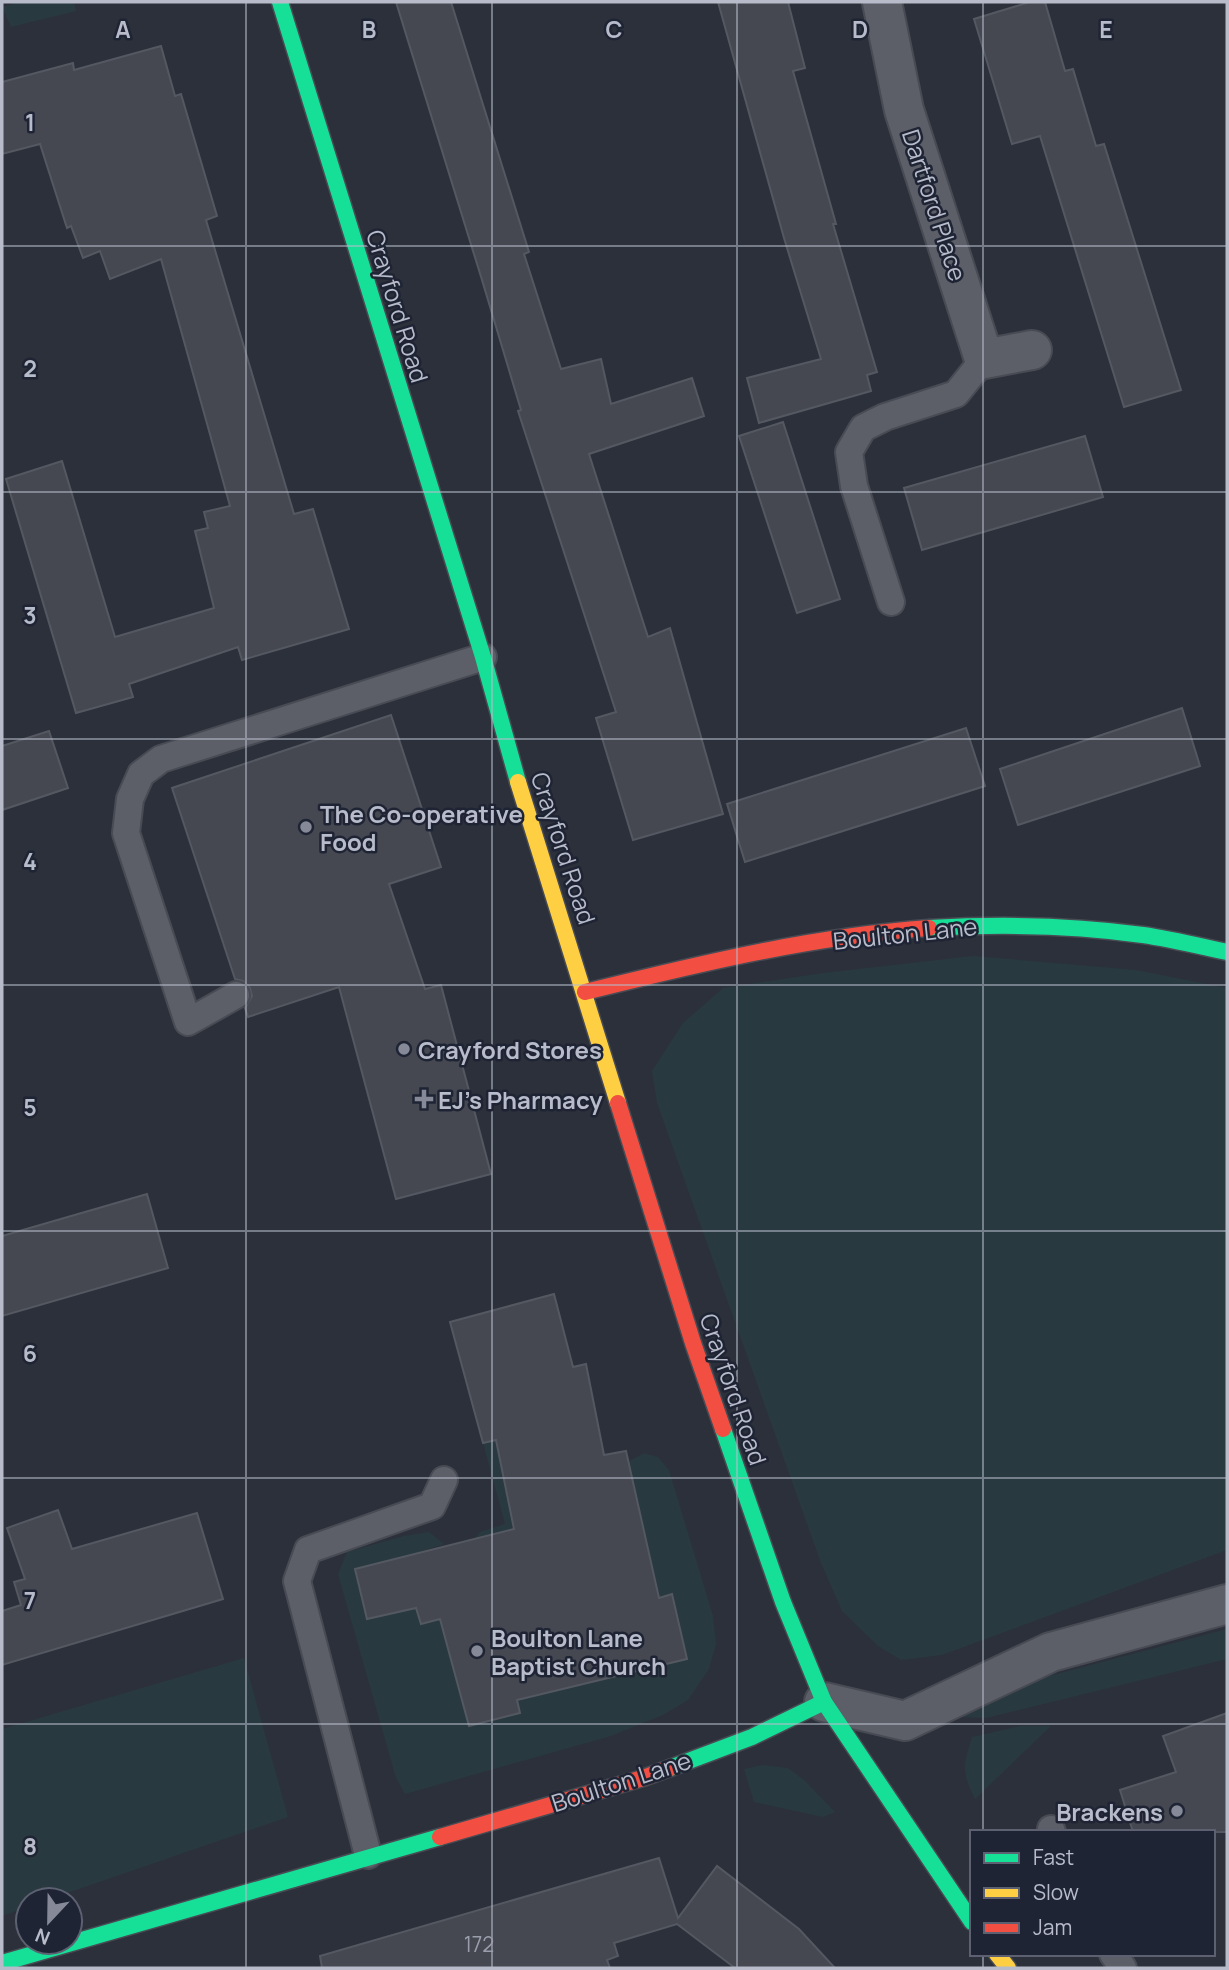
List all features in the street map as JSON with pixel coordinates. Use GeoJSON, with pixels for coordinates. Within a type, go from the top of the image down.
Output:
{"type":"FeatureCollection","features":[{"type":"Feature","properties":{"kind":"street","name":"Crayford Road"},"geometry":{"type":"LineString","coordinates":[[280,2],[693,1343],[783,1602],[824,1702],[970,1919]]}},
{"type":"Feature","properties":{"kind":"street","name":"Dartford Place"},"geometry":{"type":"LineString","coordinates":[[882,2],[904,110],[984,359]]}},
{"type":"Feature","properties":{"kind":"street"},"geometry":{"type":"LineString","coordinates":[[984,359],[1032,350]]}},
{"type":"Feature","properties":{"kind":"street","name":"Boulton Lane"},"geometry":{"type":"LineString","coordinates":[[585,992],[687,967],[808,943],[890,930],[969,924],[1099,928],[1161,937],[1227,952]]}},
{"type":"Feature","properties":{"kind":"street"},"geometry":{"type":"LineString","coordinates":[[824,1702],[905,1721],[1051,1653],[1227,1604]]}},
{"type":"Feature","properties":{"kind":"street","name":"Boulton Lane"},"geometry":{"type":"LineString","coordinates":[[2,1963],[368,1855],[643,1778],[752,1737],[824,1702]]}},
{"type":"Feature","properties":{"kind":"lane"},"geometry":{"type":"LineString","coordinates":[[891,601],[854,486],[849,452],[863,428],[885,417],[956,394],[984,359]]}},
{"type":"Feature","properties":{"kind":"lane"},"geometry":{"type":"LineString","coordinates":[[236,995],[188,1023],[126,833],[130,799],[141,774],[161,759],[483,657]]}},
{"type":"Feature","properties":{"kind":"lane"},"geometry":{"type":"LineString","coordinates":[[368,1855],[297,1581],[308,1550],[432,1506],[444,1480]]}},
{"type":"Feature","properties":{"kind":"shaded area"},"geometry":{"type":"Polygon","coordinates":[[[19,2],[74,2],[76,11],[11,27],[2,7],[19,2]]]}},
{"type":"Feature","properties":{"kind":"shaded area"},"geometry":{"type":"Polygon","coordinates":[[[973,956],[1136,970],[1227,988],[1227,1550],[942,1655],[901,1660],[878,1646],[842,1611],[821,1563],[657,1103],[652,1071],[683,1023],[723,988],[823,973],[973,956]]]}},
{"type":"Feature","properties":{"kind":"shaded area"},"geometry":{"type":"Polygon","coordinates":[[[496,1440],[506,1490],[555,1481],[687,1659],[672,1594],[659,1598],[628,1462],[644,1453],[658,1457],[669,1470],[713,1616],[716,1644],[709,1669],[688,1700],[663,1715],[611,1736],[405,1794],[396,1778],[338,1574],[347,1552],[429,1532],[444,1544],[355,1570],[367,1619],[417,1607],[421,1624],[440,1619],[469,1726],[520,1713],[474,1539],[480,1532],[505,1524],[483,1443],[496,1440]]]}},
{"type":"Feature","properties":{"kind":"shaded area"},"geometry":{"type":"Polygon","coordinates":[[[1227,1629],[1227,1659],[986,1718],[962,1717],[968,1709],[1030,1681],[1227,1629]]]}},
{"type":"Feature","properties":{"kind":"shaded area"},"geometry":{"type":"Polygon","coordinates":[[[244,1658],[288,1817],[84,1887],[14,1886],[14,1912],[2,1916],[2,1729],[244,1658]]]}},
{"type":"Feature","properties":{"kind":"shaded area"},"geometry":{"type":"Polygon","coordinates":[[[1020,1726],[1051,1726],[975,1799],[965,1768],[972,1737],[1020,1726]]]}},
{"type":"Feature","properties":{"kind":"shaded area"},"geometry":{"type":"Polygon","coordinates":[[[763,1765],[788,1768],[804,1780],[835,1812],[823,1817],[754,1802],[744,1769],[763,1765]]]}},
{"type":"Feature","properties":{"kind":"building"},"geometry":{"type":"Polygon","coordinates":[[[396,2],[451,2],[529,252],[524,254],[561,369],[601,359],[611,404],[692,378],[704,416],[589,454],[648,637],[670,628],[723,814],[633,840],[596,718],[616,712],[518,411],[521,410],[396,2]]]}},
{"type":"Feature","properties":{"kind":"building"},"geometry":{"type":"Polygon","coordinates":[[[718,2],[788,2],[805,68],[793,71],[836,224],[833,224],[877,372],[867,375],[871,391],[759,423],[747,378],[821,359],[718,2]]]}},
{"type":"Feature","properties":{"kind":"building"},"geometry":{"type":"Polygon","coordinates":[[[1030,2],[1045,2],[1065,71],[1073,69],[1096,146],[1104,144],[1181,390],[1124,407],[1040,136],[1012,144],[974,19],[1030,2]]]}},
{"type":"Feature","properties":{"kind":"building"},"geometry":{"type":"Polygon","coordinates":[[[161,46],[175,96],[181,94],[217,216],[206,220],[294,514],[313,509],[349,629],[242,660],[238,647],[129,684],[133,697],[76,713],[6,479],[62,461],[115,637],[214,608],[195,531],[208,528],[204,512],[230,506],[161,259],[110,279],[100,251],[83,258],[71,226],[67,228],[40,144],[2,154],[2,82],[73,63],[74,70],[161,46]]]}},
{"type":"Feature","properties":{"kind":"building"},"geometry":{"type":"Polygon","coordinates":[[[783,422],[840,599],[797,613],[739,436],[783,422]]]}},
{"type":"Feature","properties":{"kind":"building"},"geometry":{"type":"Polygon","coordinates":[[[1085,436],[1103,497],[922,550],[904,488],[1085,436]]]}},
{"type":"Feature","properties":{"kind":"building"},"geometry":{"type":"Polygon","coordinates":[[[1182,708],[1200,766],[1018,825],[1000,769],[1182,708]]]}},
{"type":"Feature","properties":{"kind":"building","name":"The Co-operative Food"},"geometry":{"type":"Polygon","coordinates":[[[391,715],[441,867],[389,884],[425,989],[441,985],[491,1174],[396,1199],[339,987],[248,1017],[245,1008],[252,996],[250,988],[243,981],[235,979],[172,788],[391,715]]]}},
{"type":"Feature","properties":{"kind":"building"},"geometry":{"type":"Polygon","coordinates":[[[966,728],[985,786],[745,862],[727,804],[966,728]]]}},
{"type":"Feature","properties":{"kind":"building"},"geometry":{"type":"Polygon","coordinates":[[[49,731],[68,788],[2,810],[2,746],[49,731]]]}},
{"type":"Feature","properties":{"kind":"building"},"geometry":{"type":"Polygon","coordinates":[[[147,1194],[168,1268],[2,1316],[2,1236],[147,1194]]]}},
{"type":"Feature","properties":{"kind":"building"},"geometry":{"type":"Polygon","coordinates":[[[554,1294],[573,1367],[586,1364],[604,1455],[626,1451],[659,1598],[672,1594],[687,1659],[517,1700],[520,1713],[469,1726],[440,1619],[421,1624],[416,1608],[367,1619],[355,1569],[514,1529],[496,1440],[483,1443],[450,1322],[554,1294]]]}},
{"type":"Feature","properties":{"kind":"building"},"geometry":{"type":"Polygon","coordinates":[[[58,1510],[72,1549],[197,1513],[223,1599],[2,1665],[2,1611],[21,1605],[14,1582],[25,1579],[7,1528],[58,1510]]]}},
{"type":"Feature","properties":{"kind":"building","name":"Brackens"},"geometry":{"type":"Polygon","coordinates":[[[1227,1713],[1227,1832],[1132,1830],[1120,1790],[1176,1772],[1163,1736],[1227,1713]]]}},
{"type":"Feature","properties":{"kind":"building"},"geometry":{"type":"Polygon","coordinates":[[[659,1858],[678,1918],[717,1866],[799,1929],[835,1968],[735,1968],[677,1924],[614,1943],[618,1956],[607,1960],[610,1968],[322,1968],[320,1956],[659,1858]]]}},
{"type":"Feature","properties":{"kind":"traffic: fast"},"geometry":{"type":"LineString","coordinates":[[280,2],[483,657],[518,782]]}},
{"type":"Feature","properties":{"kind":"traffic: fast"},"geometry":{"type":"LineString","coordinates":[[929,928],[1010,926],[1090,929],[1154,937],[1227,952]]}},
{"type":"Feature","properties":{"kind":"traffic: fast"},"geometry":{"type":"LineString","coordinates":[[723,1429],[783,1602],[824,1702],[970,1919]]}},
{"type":"Feature","properties":{"kind":"traffic: fast"},"geometry":{"type":"LineString","coordinates":[[670,1768],[752,1737],[824,1702]]}},
{"type":"Feature","properties":{"kind":"traffic: fast"},"geometry":{"type":"LineString","coordinates":[[2,1963],[440,1837]]}},
{"type":"Feature","properties":{"kind":"traffic: slow"},"geometry":{"type":"LineString","coordinates":[[518,782],[618,1103]]}},
{"type":"Feature","properties":{"kind":"traffic: slow"},"geometry":{"type":"LineString","coordinates":[[999,1956],[1008,1968]]}},
{"type":"Feature","properties":{"kind":"traffic: jam"},"geometry":{"type":"LineString","coordinates":[[585,992],[799,944],[929,928]]}},
{"type":"Feature","properties":{"kind":"traffic: jam"},"geometry":{"type":"LineString","coordinates":[[618,1103],[693,1343],[723,1429]]}},
{"type":"Feature","properties":{"kind":"traffic: jam"},"geometry":{"type":"LineString","coordinates":[[440,1837],[670,1768]]}},
{"type":"Feature","properties":{"kind":"place","name":"The Co-operative Food"},"geometry":{"type":"Point","coordinates":[306,827]}},
{"type":"Feature","properties":{"kind":"place","name":"Crayford Stores"},"geometry":{"type":"Point","coordinates":[404,1049]}},
{"type":"Feature","properties":{"kind":"place","name":"EJ's Pharmacy"},"geometry":{"type":"Point","coordinates":[424,1099]}},
{"type":"Feature","properties":{"kind":"place","name":"Boulton Lane Baptist Church"},"geometry":{"type":"Point","coordinates":[477,1651]}},
{"type":"Feature","properties":{"kind":"place","name":"Brackens"},"geometry":{"type":"Point","coordinates":[1177,1811]}}]}
